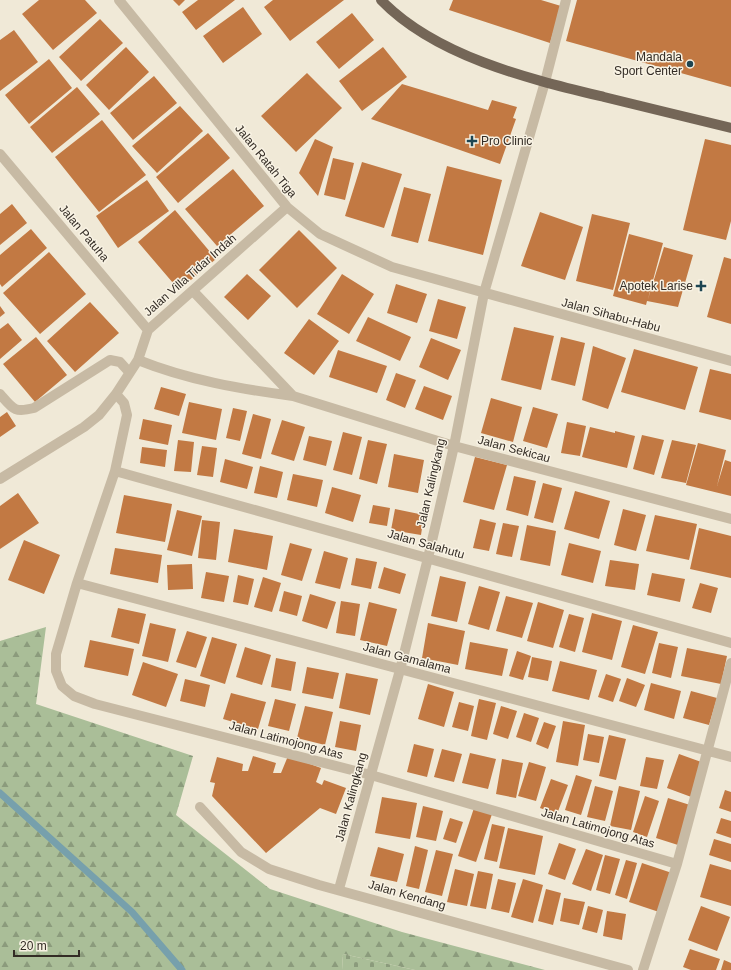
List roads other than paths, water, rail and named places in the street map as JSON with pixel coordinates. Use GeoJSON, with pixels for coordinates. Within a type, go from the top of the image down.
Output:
{"type":"FeatureCollection","features":[{"type":"Feature","properties":{"kind":"main road"},"geometry":{"type":"LineString","coordinates":[[382,0],[427,36],[489,65],[545,82],[731,128]]}},
{"type":"Feature","properties":{"kind":"street","name":"Jalan Ratah Tiga"},"geometry":{"type":"LineString","coordinates":[[119,0],[287,208],[320,234],[385,264],[484,293]]}},
{"type":"Feature","properties":{"kind":"street","name":"Jalan Kalingkang"},"geometry":{"type":"LineString","coordinates":[[339,889],[400,670],[428,558],[454,446],[484,293],[545,82],[566,0]]}},
{"type":"Feature","properties":{"kind":"street","name":"Jalan Patuha"},"geometry":{"type":"LineString","coordinates":[[0,154],[148,330]]}},
{"type":"Feature","properties":{"kind":"street","name":"Jalan Villa Tidar Indah"},"geometry":{"type":"LineString","coordinates":[[0,479],[84,427],[99,415],[116,394],[138,360],[148,330],[287,208]]}},
{"type":"Feature","properties":{"kind":"street"},"geometry":{"type":"LineString","coordinates":[[193,291],[293,396]]}},
{"type":"Feature","properties":{"kind":"street","name":"Jalan Sihabu-Habu"},"geometry":{"type":"LineString","coordinates":[[484,293],[731,361]]}},
{"type":"Feature","properties":{"kind":"street"},"geometry":{"type":"LineString","coordinates":[[0,394],[12,408],[21,411],[34,408],[110,360],[120,362],[129,372]]}},
{"type":"Feature","properties":{"kind":"street","name":"Jalan Sekicau"},"geometry":{"type":"LineString","coordinates":[[138,360],[168,372],[221,384],[293,396],[454,446],[731,519]]}},
{"type":"Feature","properties":{"kind":"street","name":"Jalan Latimojong Atas"},"geometry":{"type":"LineString","coordinates":[[116,394],[124,404],[127,415],[115,471],[77,582],[56,654],[56,671],[62,686],[74,696],[96,704],[371,775],[677,864]]}},
{"type":"Feature","properties":{"kind":"street","name":"Jalan Salahutu"},"geometry":{"type":"LineString","coordinates":[[115,471],[731,643]]}},
{"type":"Feature","properties":{"kind":"street","name":"Jalan Gamalama"},"geometry":{"type":"LineString","coordinates":[[77,582],[400,670],[731,757]]}},
{"type":"Feature","properties":{"kind":"street"},"geometry":{"type":"LineString","coordinates":[[643,970],[677,864],[731,663]]}},
{"type":"Feature","properties":{"kind":"street","name":"Jalan Kendang"},"geometry":{"type":"LineString","coordinates":[[200,807],[241,852],[269,869],[628,970]]}},
{"type":"Feature","properties":{"kind":"waterway"},"geometry":{"type":"LineString","coordinates":[[0,793],[132,912],[182,970]]}},
{"type":"Feature","properties":{"kind":"place","name":"Mandala Sport Center"},"geometry":{"type":"Point","coordinates":[690,64]}},
{"type":"Feature","properties":{"kind":"place","name":"Pro Clinic"},"geometry":{"type":"Point","coordinates":[472,141]}},
{"type":"Feature","properties":{"kind":"place","name":"Apotek Larise"},"geometry":{"type":"Point","coordinates":[701,286]}}]}
